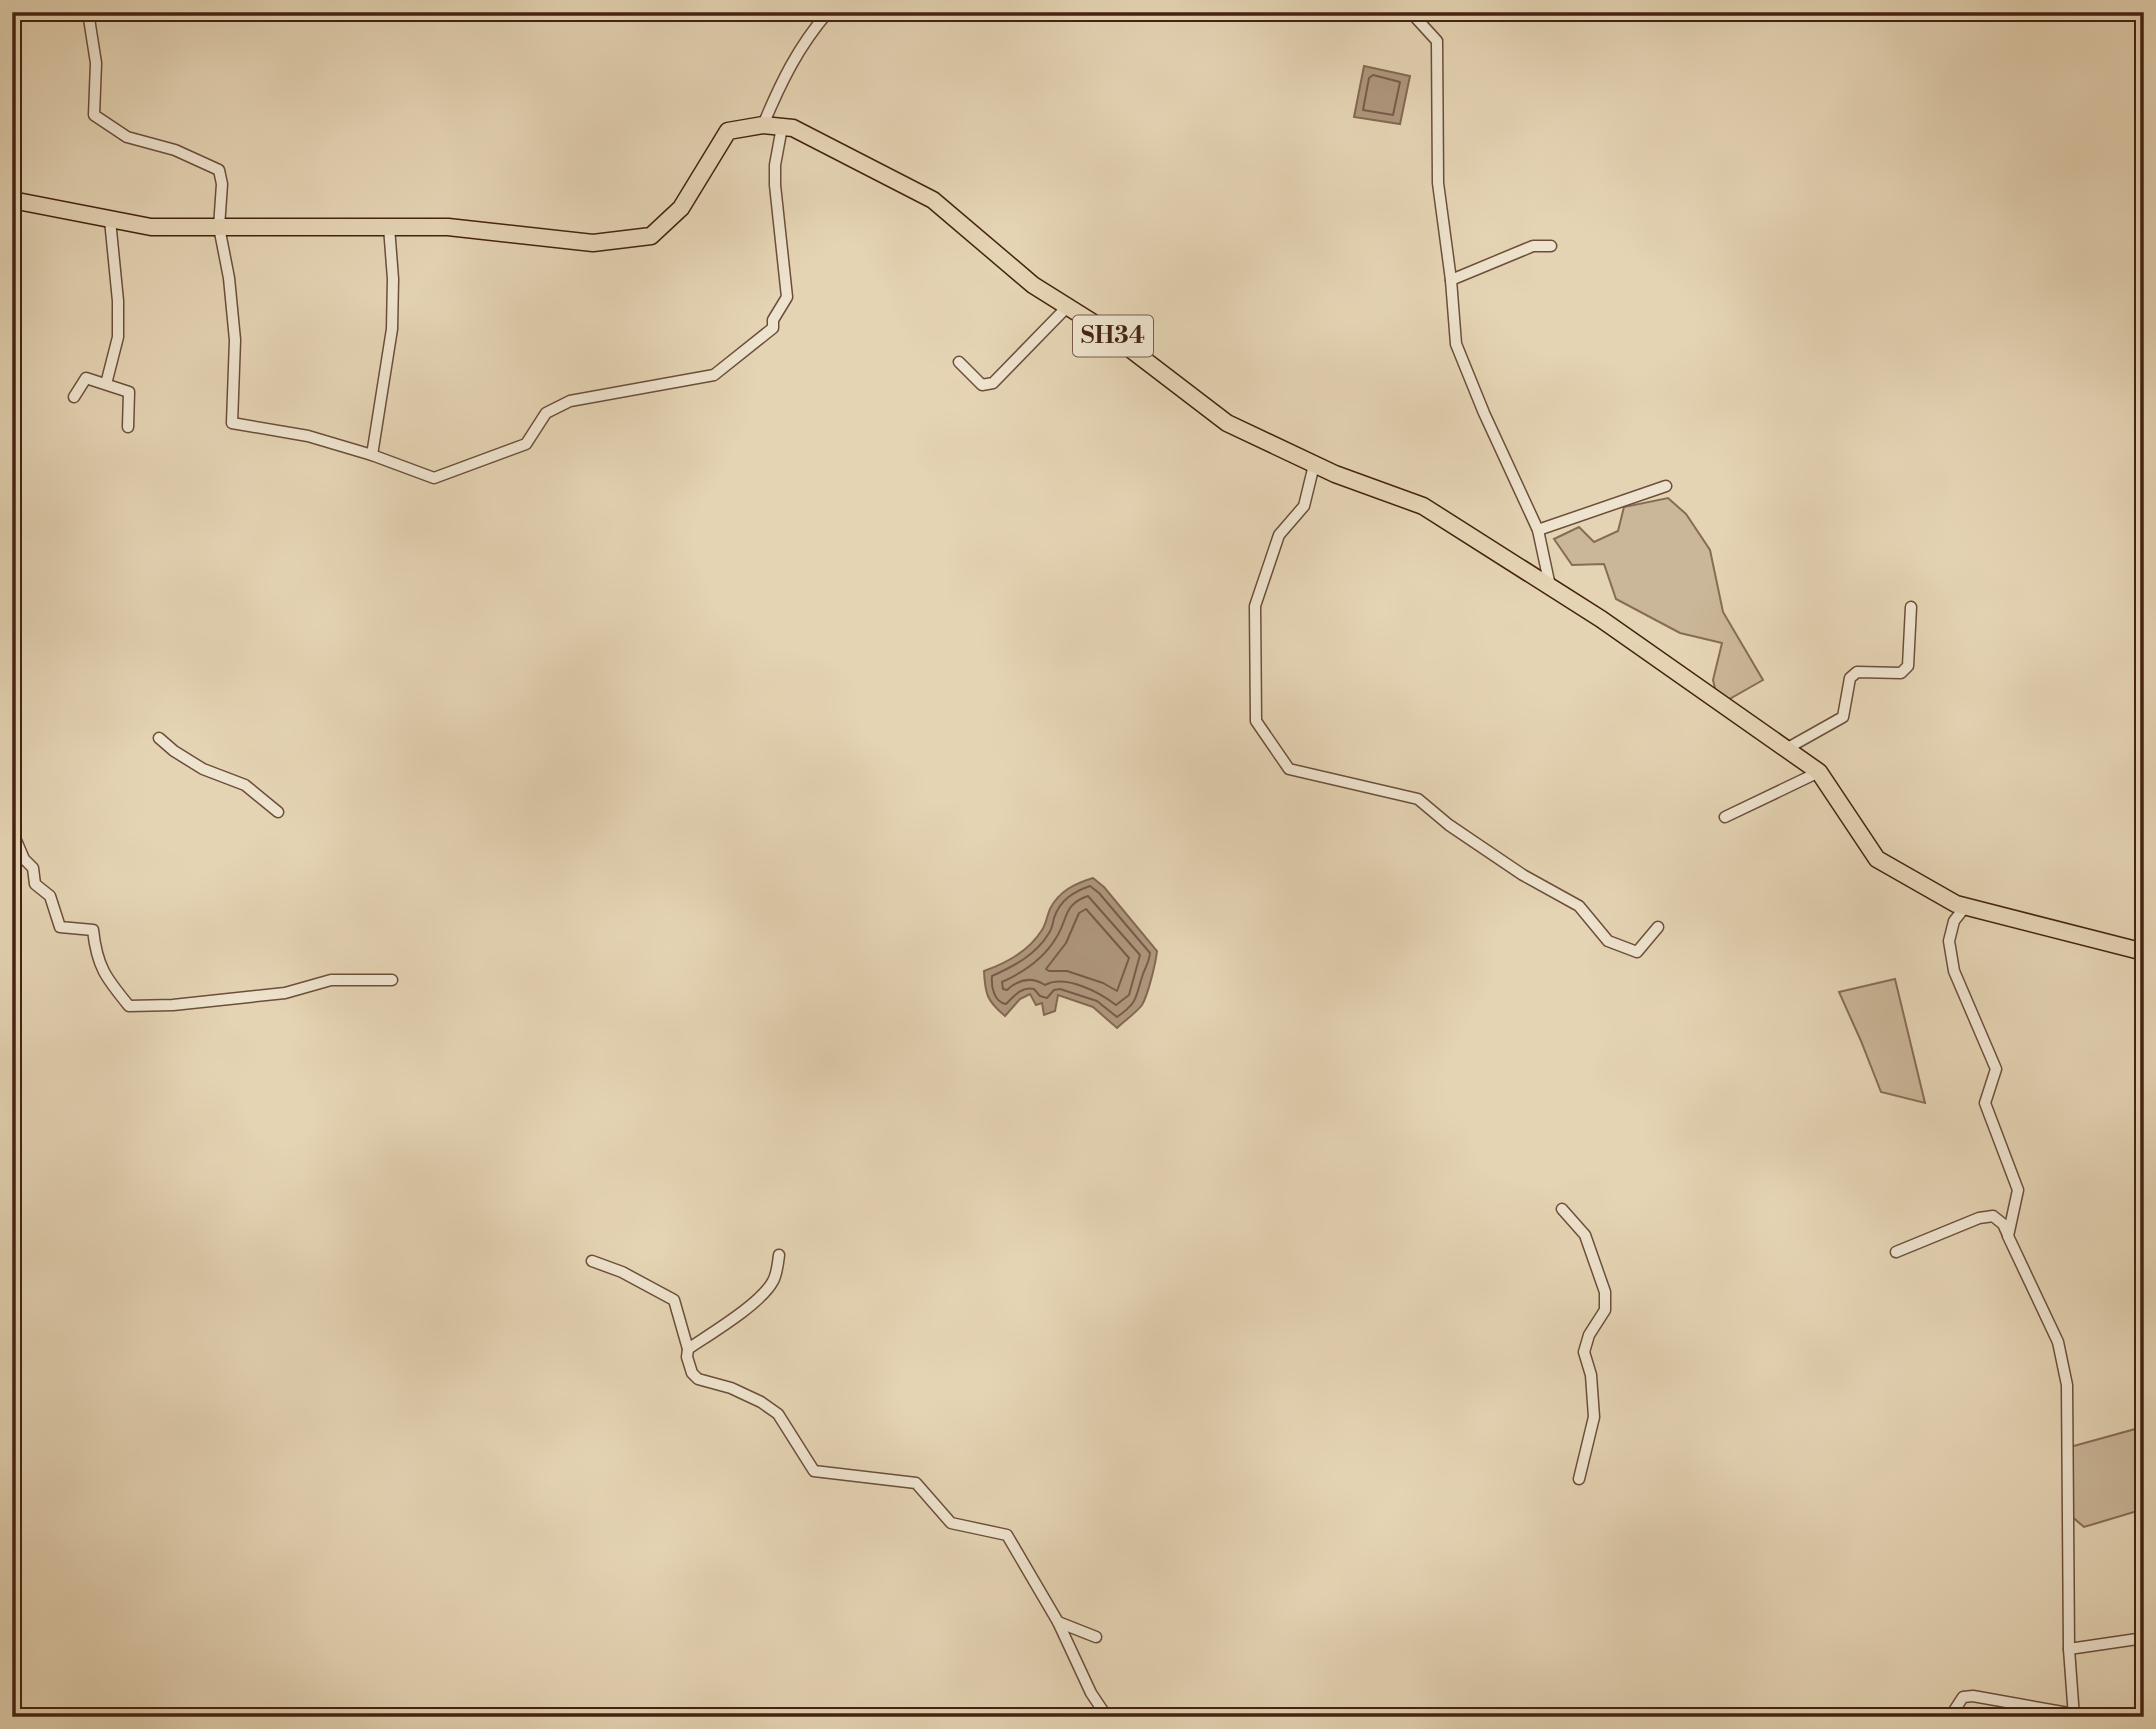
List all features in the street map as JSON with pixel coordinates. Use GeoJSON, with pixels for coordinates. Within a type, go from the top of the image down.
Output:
{"type":"FeatureCollection","features":[{"type":"Feature","properties":{"kind":"main road","name":"SH34"},"geometry":{"type":"LineString","coordinates":[[12,200],[151,227],[448,228],[593,243],[651,236],[681,208],[728,131],[763,125],[793,128],[933,200],[1033,285],[1108,332],[1227,423],[1335,474],[1423,506],[1601,619],[1819,772],[1877,859],[1956,904],[2144,952]]}},
{"type":"Feature","properties":{"kind":"street"},"geometry":{"type":"LineString","coordinates":[[88,12],[96,63],[94,115],[127,137],[175,150],[219,170],[222,184],[219,227],[233,314],[232,423],[308,436],[372,455],[434,478],[526,444],[546,413],[570,401],[714,374],[773,328],[772,320],[787,297],[775,185],[775,165],[782,127]]}},
{"type":"Feature","properties":{"kind":"street"},"geometry":{"type":"LineString","coordinates":[[763,125],[786,72],[810,33],[828,12]]}},
{"type":"Feature","properties":{"kind":"street"},"geometry":{"type":"LineString","coordinates":[[1417,12],[1416,18],[1437,41],[1438,183],[1456,344],[1484,413],[1538,530],[1550,587]]}},
{"type":"Feature","properties":{"kind":"street"},"geometry":{"type":"LineString","coordinates":[[106,384],[118,337],[118,301],[110,220]]}},
{"type":"Feature","properties":{"kind":"street"},"geometry":{"type":"LineString","coordinates":[[372,455],[392,329],[393,279],[389,227]]}},
{"type":"Feature","properties":{"kind":"street"},"geometry":{"type":"LineString","coordinates":[[1451,281],[1533,246],[1551,246]]}},
{"type":"Feature","properties":{"kind":"street"},"geometry":{"type":"LineString","coordinates":[[959,362],[982,385],[993,383],[1067,307]]}},
{"type":"Feature","properties":{"kind":"street"},"geometry":{"type":"LineString","coordinates":[[74,397],[86,379],[129,392],[128,427]]}},
{"type":"Feature","properties":{"kind":"street"},"geometry":{"type":"LineString","coordinates":[[1314,464],[1304,506],[1279,535],[1255,606],[1256,721],[1289,769],[1418,799],[1449,825],[1523,875],[1578,906],[1608,941],[1637,952],[1658,927]]}},
{"type":"Feature","properties":{"kind":"street"},"geometry":{"type":"LineString","coordinates":[[1538,530],[1665,486]]}},
{"type":"Feature","properties":{"kind":"street"},"geometry":{"type":"LineString","coordinates":[[1786,749],[1843,717],[1850,678],[1857,672],[1901,673],[1908,666],[1911,607]]}},
{"type":"Feature","properties":{"kind":"street"},"geometry":{"type":"LineString","coordinates":[[159,738],[203,769],[245,785],[278,812]]}},
{"type":"Feature","properties":{"kind":"street"},"geometry":{"type":"LineString","coordinates":[[1725,817],[1819,772]]}},
{"type":"Feature","properties":{"kind":"street"},"geometry":{"type":"LineString","coordinates":[[12,831],[24,859],[33,868],[35,884],[50,896],[60,927],[93,930],[95,952],[105,977],[129,1006],[173,1005],[285,993],[331,980],[392,980]]}},
{"type":"Feature","properties":{"kind":"street"},"geometry":{"type":"LineString","coordinates":[[1965,907],[1954,921],[1949,941],[1954,971],[1996,1069],[1986,1103],[2018,1190],[2008,1236]]}},
{"type":"Feature","properties":{"kind":"street"},"geometry":{"type":"LineString","coordinates":[[1562,1209],[1586,1235],[1605,1292],[1605,1310],[1590,1335],[1584,1352],[1591,1375],[1594,1417],[1578,1479]]}},
{"type":"Feature","properties":{"kind":"street"},"geometry":{"type":"LineString","coordinates":[[1896,1252],[1979,1218],[1993,1216],[2003,1224],[2058,1342],[2067,1385],[2069,1649],[2074,1715],[1973,1696],[1962,1698],[1950,1717]]}},
{"type":"Feature","properties":{"kind":"street"},"geometry":{"type":"LineString","coordinates":[[688,1349],[744,1310],[767,1290],[774,1280],[779,1255]]}},
{"type":"Feature","properties":{"kind":"street"},"geometry":{"type":"LineString","coordinates":[[592,1261],[622,1272],[674,1300],[692,1373],[698,1379],[732,1388],[778,1414],[814,1471],[916,1483],[951,1523],[1007,1535],[1058,1622],[1091,1693],[1107,1717]]}},
{"type":"Feature","properties":{"kind":"street"},"geometry":{"type":"LineString","coordinates":[[1058,1622],[1097,1637]]}},
{"type":"Feature","properties":{"kind":"street"},"geometry":{"type":"LineString","coordinates":[[2069,1649],[2144,1638]]}},
{"type":"Feature","properties":{"kind":"shaded area"},"geometry":{"type":"Polygon","coordinates":[[[1668,498],[1686,514],[1710,550],[1723,612],[1763,680],[1719,705],[1713,680],[1722,643],[1680,633],[1616,599],[1604,564],[1572,565],[1554,539],[1579,527],[1594,542],[1618,531],[1624,507],[1668,498]]]}},
{"type":"Feature","properties":{"kind":"shaded area"},"geometry":{"type":"Polygon","coordinates":[[[1895,979],[1925,1103],[1881,1092],[1839,992],[1895,979]]]}},
{"type":"Feature","properties":{"kind":"shaded area"},"geometry":{"type":"Polygon","coordinates":[[[2139,1428],[2144,1435],[2144,1509],[2084,1527],[2070,1515],[2070,1447],[2139,1428]]]}},
{"type":"Feature","properties":{"kind":"water"},"geometry":{"type":"Polygon","coordinates":[[[1364,66],[1410,76],[1400,124],[1354,117],[1364,66]]]}},
{"type":"Feature","properties":{"kind":"water"},"geometry":{"type":"Polygon","coordinates":[[[1093,878],[1104,887],[1157,951],[1142,1005],[1117,1028],[1093,1007],[1058,995],[1055,1011],[1044,1015],[1042,1003],[1036,1005],[1030,994],[1020,999],[1005,1016],[988,996],[984,971],[1024,950],[1042,930],[1058,897],[1073,886],[1093,878]]]}}]}
